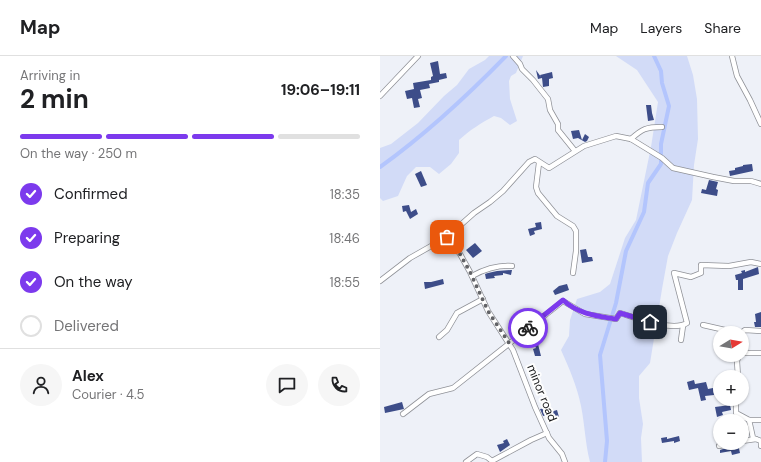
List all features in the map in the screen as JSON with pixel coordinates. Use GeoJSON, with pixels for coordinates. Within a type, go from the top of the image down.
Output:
{"type":"FeatureCollection","features":[{"type":"Feature","properties":{"kind":"street"},"geometry":{"type":"LineString","coordinates":[[380,96],[418,56]]}},
{"type":"Feature","properties":{"kind":"street"},"geometry":{"type":"LineString","coordinates":[[513,56],[520,64],[522,69],[548,99],[550,110],[558,124],[558,130],[575,151]]}},
{"type":"Feature","properties":{"kind":"street"},"geometry":{"type":"LineString","coordinates":[[732,56],[737,76],[761,124]]}},
{"type":"Feature","properties":{"kind":"street"},"geometry":{"type":"LineString","coordinates":[[631,139],[642,130],[651,127],[662,127]]}},
{"type":"Feature","properties":{"kind":"street"},"geometry":{"type":"LineString","coordinates":[[380,281],[410,258],[447,237],[503,191],[529,162],[535,160],[549,168],[584,146],[616,136],[631,139],[661,157],[673,168],[734,181],[751,181],[761,184]]}},
{"type":"Feature","properties":{"kind":"street"},"geometry":{"type":"LineString","coordinates":[[539,162],[536,186],[538,193],[557,216],[573,226],[576,231],[576,251],[573,273]]}},
{"type":"Feature","properties":{"kind":"street","name":"minor road"},"geometry":{"type":"LineString","coordinates":[[447,237],[460,254],[488,311],[513,350],[547,434],[562,454],[565,462]]}},
{"type":"Feature","properties":{"kind":"street"},"geometry":{"type":"LineString","coordinates":[[681,340],[683,326],[687,323],[674,273],[691,277],[700,273],[701,265],[729,266],[751,262],[761,264]]}},
{"type":"Feature","properties":{"kind":"street"},"geometry":{"type":"LineString","coordinates":[[472,276],[484,270],[501,265],[512,266]]}},
{"type":"Feature","properties":{"kind":"street"},"geometry":{"type":"LineString","coordinates":[[439,337],[447,330],[457,313],[483,299]]}},
{"type":"Feature","properties":{"kind":"street"},"geometry":{"type":"LineString","coordinates":[[403,414],[429,394],[453,388],[563,300],[567,304],[585,314],[613,319],[620,313],[657,323],[672,326],[683,326]]}},
{"type":"Feature","properties":{"kind":"street"},"geometry":{"type":"LineString","coordinates":[[703,325],[713,327]]}},
{"type":"Feature","properties":{"kind":"street"},"geometry":{"type":"LineString","coordinates":[[749,330],[761,330]]}},
{"type":"Feature","properties":{"kind":"street"},"geometry":{"type":"LineString","coordinates":[[749,353],[761,353]]}},
{"type":"Feature","properties":{"kind":"street"},"geometry":{"type":"LineString","coordinates":[[761,420],[749,420],[753,438],[761,441],[761,446]]}},
{"type":"Feature","properties":{"kind":"street"},"geometry":{"type":"LineString","coordinates":[[466,462],[477,454],[487,457],[492,461],[531,440],[547,434]]}},
{"type":"Feature","properties":{"kind":"street"},"geometry":{"type":"LineString","coordinates":[[749,440],[756,439]]}},
{"type":"Feature","properties":{"kind":"shaded area"},"geometry":{"type":"Polygon","coordinates":[[[489,56],[523,56],[516,73],[511,76],[509,81],[510,99],[517,121],[510,125],[501,118],[494,116],[485,121],[459,140],[459,153],[451,164],[439,174],[430,167],[416,167],[407,176],[398,196],[383,201],[380,198],[380,148],[391,144],[418,123],[457,85],[469,69],[489,56]]]}},
{"type":"Feature","properties":{"kind":"shaded area"},"geometry":{"type":"Polygon","coordinates":[[[616,56],[687,56],[693,75],[697,99],[698,139],[694,165],[692,200],[668,256],[650,363],[639,376],[639,398],[643,424],[641,438],[642,462],[590,462],[579,399],[561,350],[569,336],[570,320],[577,299],[600,292],[610,284],[625,238],[636,220],[651,147],[658,102],[637,70],[616,56]]]}},
{"type":"Feature","properties":{"kind":"building"},"geometry":{"type":"Polygon","coordinates":[[[438,61],[440,74],[446,73],[447,78],[439,80],[439,82],[429,84],[430,88],[420,90],[422,98],[418,99],[420,107],[414,108],[412,98],[407,99],[405,91],[414,89],[413,83],[431,80],[431,77],[433,76],[430,63],[438,61]]]}},
{"type":"Feature","properties":{"kind":"building"},"geometry":{"type":"Polygon","coordinates":[[[536,70],[541,77],[540,75],[552,72],[553,78],[549,79],[549,86],[543,87],[542,78],[538,79],[536,70]]]}},
{"type":"Feature","properties":{"kind":"building"},"geometry":{"type":"Polygon","coordinates":[[[646,105],[651,105],[654,120],[648,121],[646,105]]]}},
{"type":"Feature","properties":{"kind":"building"},"geometry":{"type":"Polygon","coordinates":[[[579,130],[582,140],[585,134],[589,137],[587,141],[585,142],[578,138],[573,139],[571,131],[579,130]]]}},
{"type":"Feature","properties":{"kind":"building"},"geometry":{"type":"Polygon","coordinates":[[[752,164],[753,171],[730,176],[729,171],[735,170],[735,168],[743,165],[752,164]]]}},
{"type":"Feature","properties":{"kind":"building"},"geometry":{"type":"Polygon","coordinates":[[[421,171],[427,185],[421,187],[415,174],[421,171]]]}},
{"type":"Feature","properties":{"kind":"building"},"geometry":{"type":"Polygon","coordinates":[[[709,180],[718,182],[716,189],[718,190],[717,196],[701,193],[702,189],[706,190],[709,180]]]}},
{"type":"Feature","properties":{"kind":"building"},"geometry":{"type":"Polygon","coordinates":[[[409,205],[411,212],[416,209],[418,214],[410,219],[406,211],[403,212],[402,206],[409,205]]]}},
{"type":"Feature","properties":{"kind":"building"},"geometry":{"type":"Polygon","coordinates":[[[541,222],[542,229],[534,231],[535,234],[530,236],[528,229],[536,227],[535,223],[541,222]]]}},
{"type":"Feature","properties":{"kind":"building"},"geometry":{"type":"Polygon","coordinates":[[[475,243],[482,251],[473,258],[466,250],[475,243]]]}},
{"type":"Feature","properties":{"kind":"building"},"geometry":{"type":"Polygon","coordinates":[[[586,249],[588,257],[592,257],[593,261],[582,263],[580,250],[586,249]]]}},
{"type":"Feature","properties":{"kind":"building"},"geometry":{"type":"Polygon","coordinates":[[[758,267],[759,274],[743,279],[743,290],[738,290],[738,280],[736,280],[735,275],[742,273],[741,271],[745,270],[745,272],[758,267]]]}},
{"type":"Feature","properties":{"kind":"building"},"geometry":{"type":"Polygon","coordinates":[[[512,270],[511,275],[503,273],[503,275],[494,276],[495,278],[486,279],[485,274],[497,271],[512,270]]]}},
{"type":"Feature","properties":{"kind":"building"},"geometry":{"type":"Polygon","coordinates":[[[443,279],[444,284],[425,289],[424,282],[443,279]]]}},
{"type":"Feature","properties":{"kind":"building"},"geometry":{"type":"Polygon","coordinates":[[[567,284],[569,290],[555,295],[553,291],[559,286],[567,284]]]}},
{"type":"Feature","properties":{"kind":"building"},"geometry":{"type":"Polygon","coordinates":[[[761,312],[761,327],[755,327],[755,314],[761,312]]]}},
{"type":"Feature","properties":{"kind":"building"},"geometry":{"type":"Polygon","coordinates":[[[529,332],[534,337],[536,336],[541,356],[535,356],[533,349],[536,348],[529,335],[526,338],[525,336],[529,332]]]}},
{"type":"Feature","properties":{"kind":"building"},"geometry":{"type":"Polygon","coordinates":[[[694,380],[695,384],[706,382],[708,389],[713,388],[713,395],[705,396],[706,400],[701,401],[698,388],[689,390],[687,382],[694,380]]]}},
{"type":"Feature","properties":{"kind":"building"},"geometry":{"type":"Polygon","coordinates":[[[402,402],[404,409],[385,413],[384,407],[402,402]]]}},
{"type":"Feature","properties":{"kind":"building"},"geometry":{"type":"Polygon","coordinates":[[[730,406],[731,410],[722,412],[723,414],[716,414],[715,407],[730,406]]]}},
{"type":"Feature","properties":{"kind":"building"},"geometry":{"type":"Polygon","coordinates":[[[546,408],[547,413],[557,410],[559,417],[552,418],[551,415],[543,416],[540,409],[546,408]]]}},
{"type":"Feature","properties":{"kind":"building"},"geometry":{"type":"Polygon","coordinates":[[[679,436],[680,441],[674,443],[674,441],[662,443],[661,438],[667,437],[667,439],[679,436]]]}},
{"type":"Feature","properties":{"kind":"building"},"geometry":{"type":"Polygon","coordinates":[[[507,439],[510,445],[500,452],[497,445],[504,443],[503,441],[507,439]]]}},
{"type":"Feature","properties":{"kind":"building"},"geometry":{"type":"Polygon","coordinates":[[[720,450],[739,450],[740,453],[732,455],[731,451],[720,453],[720,450]]]}},
{"type":"Feature","properties":{"kind":"waterway"},"geometry":{"type":"LineString","coordinates":[[380,167],[446,114],[506,56]]}},
{"type":"Feature","properties":{"kind":"waterway"},"geometry":{"type":"LineString","coordinates":[[605,462],[607,441],[600,355],[616,303],[626,251],[644,212],[648,183],[661,164],[661,144],[669,106],[662,83],[661,71],[654,56]]}},
{"type":"Feature","properties":{"kind":"way so far"},"geometry":{"type":"LineString","coordinates":[[447,237],[460,254],[488,311],[509,343],[528,328]]}},
{"type":"Feature","properties":{"kind":"route"},"geometry":{"type":"LineString","coordinates":[[528,328],[563,300],[567,304],[585,314],[616,319],[620,313],[650,322]]}}]}
